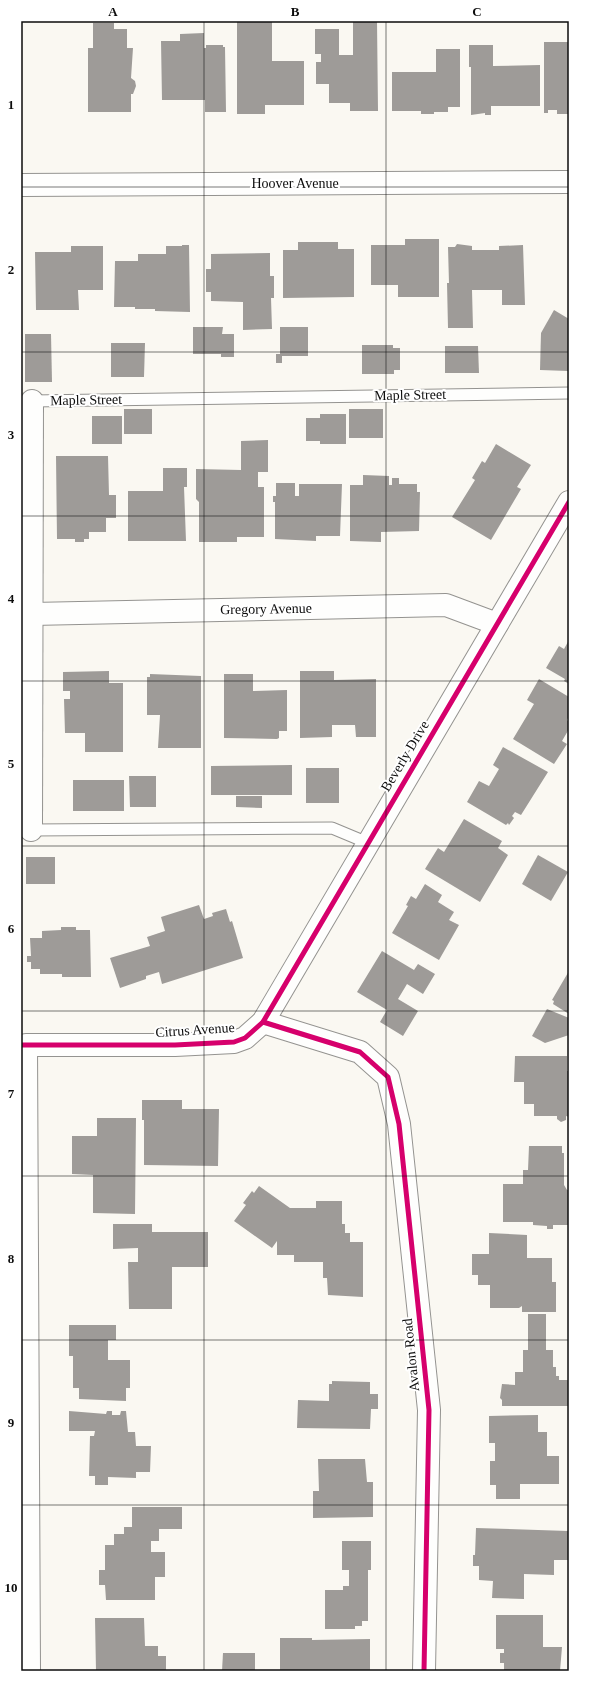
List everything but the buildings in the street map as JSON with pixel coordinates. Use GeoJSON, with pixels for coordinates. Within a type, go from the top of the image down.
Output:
{"type":"FeatureCollection","features":[{"type":"Feature","properties":{"kind":"street","name":"Hoover Avenue"},"geometry":{"type":"LineString","coordinates":[[21,185],[569,182]]}},
{"type":"Feature","properties":{"kind":"street","name":"Maple Street"},"geometry":{"type":"LineString","coordinates":[[31,830],[32,401]]}},
{"type":"Feature","properties":{"kind":"street","name":"Beverly Drive"},"geometry":{"type":"LineString","coordinates":[[262,1022],[569,502]]}},
{"type":"Feature","properties":{"kind":"street","name":"Gregory Avenue"},"geometry":{"type":"LineString","coordinates":[[32,614],[446,605],[497,624]]}},
{"type":"Feature","properties":{"kind":"street","name":"Citrus Avenue"},"geometry":{"type":"LineString","coordinates":[[24,1045],[175,1045],[234,1042],[245,1038],[262,1022]]}},
{"type":"Feature","properties":{"kind":"street","name":"Avalon Road"},"geometry":{"type":"LineString","coordinates":[[262,1022],[360,1052],[388,1077],[399,1124],[429,1410],[424,1671]]}},
{"type":"Feature","properties":{"kind":"street"},"geometry":{"type":"LineString","coordinates":[[24,1045],[29,1671]]}},
{"type":"Feature","properties":{"kind":"lane","name":"Maple Street"},"geometry":{"type":"LineString","coordinates":[[32,401],[569,393]]}},
{"type":"Feature","properties":{"kind":"lane"},"geometry":{"type":"LineString","coordinates":[[31,830],[332,828],[368,843]]}},
{"type":"Feature","properties":{"kind":"cycle path"},"geometry":{"type":"LineString","coordinates":[[21,1045],[175,1045],[234,1042],[245,1038],[263,1022],[569,502]]}},
{"type":"Feature","properties":{"kind":"cycle path"},"geometry":{"type":"LineString","coordinates":[[263,1022],[360,1052],[388,1077],[399,1124],[429,1410],[424,1671]]}}]}
